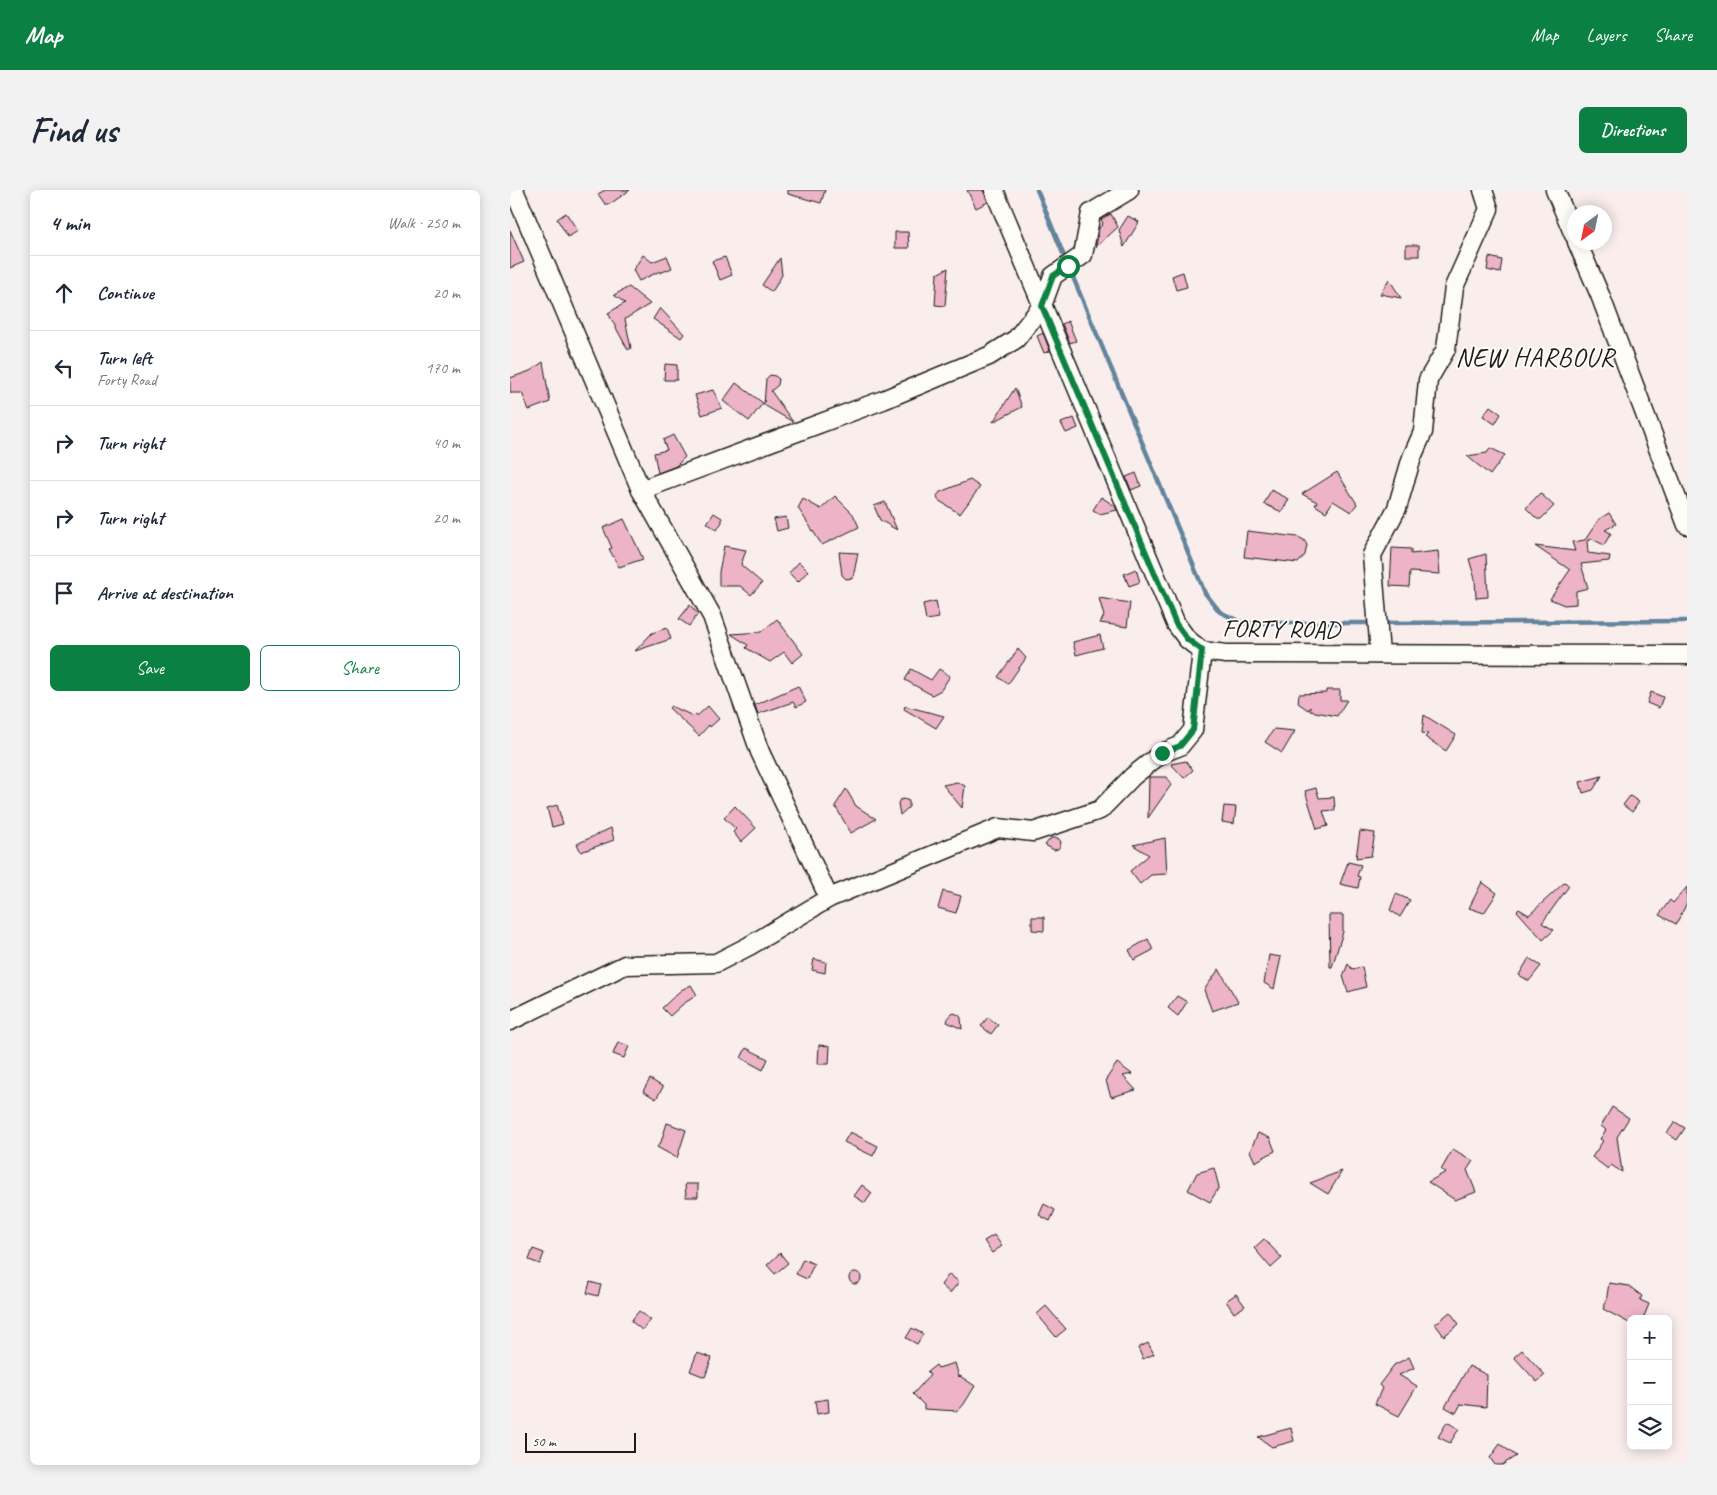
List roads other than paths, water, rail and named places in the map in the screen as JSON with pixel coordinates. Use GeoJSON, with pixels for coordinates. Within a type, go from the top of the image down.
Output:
{"type":"FeatureCollection","features":[{"type":"Feature","properties":{"kind":"street"},"geometry":{"type":"LineString","coordinates":[[514,190],[641,490],[712,616],[760,752],[829,898]]}},
{"type":"Feature","properties":{"kind":"street","name":"FORTY ROAD"},"geometry":{"type":"LineString","coordinates":[[994,190],[1176,624],[1187,639],[1202,650],[1226,654],[1687,655]]}},
{"type":"Feature","properties":{"kind":"street"},"geometry":{"type":"LineString","coordinates":[[641,490],[883,400],[989,356],[1016,340],[1042,306],[1053,276],[1083,255],[1091,213],[1129,190]]}},
{"type":"Feature","properties":{"kind":"street"},"geometry":{"type":"LineString","coordinates":[[1380,654],[1372,555],[1397,508],[1412,457],[1423,432],[1428,380],[1446,348],[1454,287],[1489,209],[1482,190]]}},
{"type":"Feature","properties":{"kind":"street"},"geometry":{"type":"LineString","coordinates":[[1555,190],[1567,218]]}},
{"type":"Feature","properties":{"kind":"street"},"geometry":{"type":"LineString","coordinates":[[1581,250],[1687,526]]}},
{"type":"Feature","properties":{"kind":"street"},"geometry":{"type":"LineString","coordinates":[[510,1021],[625,966],[716,964],[829,898],[998,828],[1033,832],[1100,810],[1133,776],[1162,753],[1180,746],[1193,730],[1202,650]]}},
{"type":"Feature","properties":{"kind":"waterway"},"geometry":{"type":"LineString","coordinates":[[1037,190],[1066,261]]}},
{"type":"Feature","properties":{"kind":"waterway"},"geometry":{"type":"LineString","coordinates":[[1070,270],[1205,593],[1220,612],[1243,623],[1373,623]]}},
{"type":"Feature","properties":{"kind":"waterway"},"geometry":{"type":"LineString","coordinates":[[1381,623],[1687,621]]}},
{"type":"Feature","properties":{"kind":"district","name":"NEW HARBOUR"},"geometry":{"type":"Point","coordinates":[1535,357]}}]}
